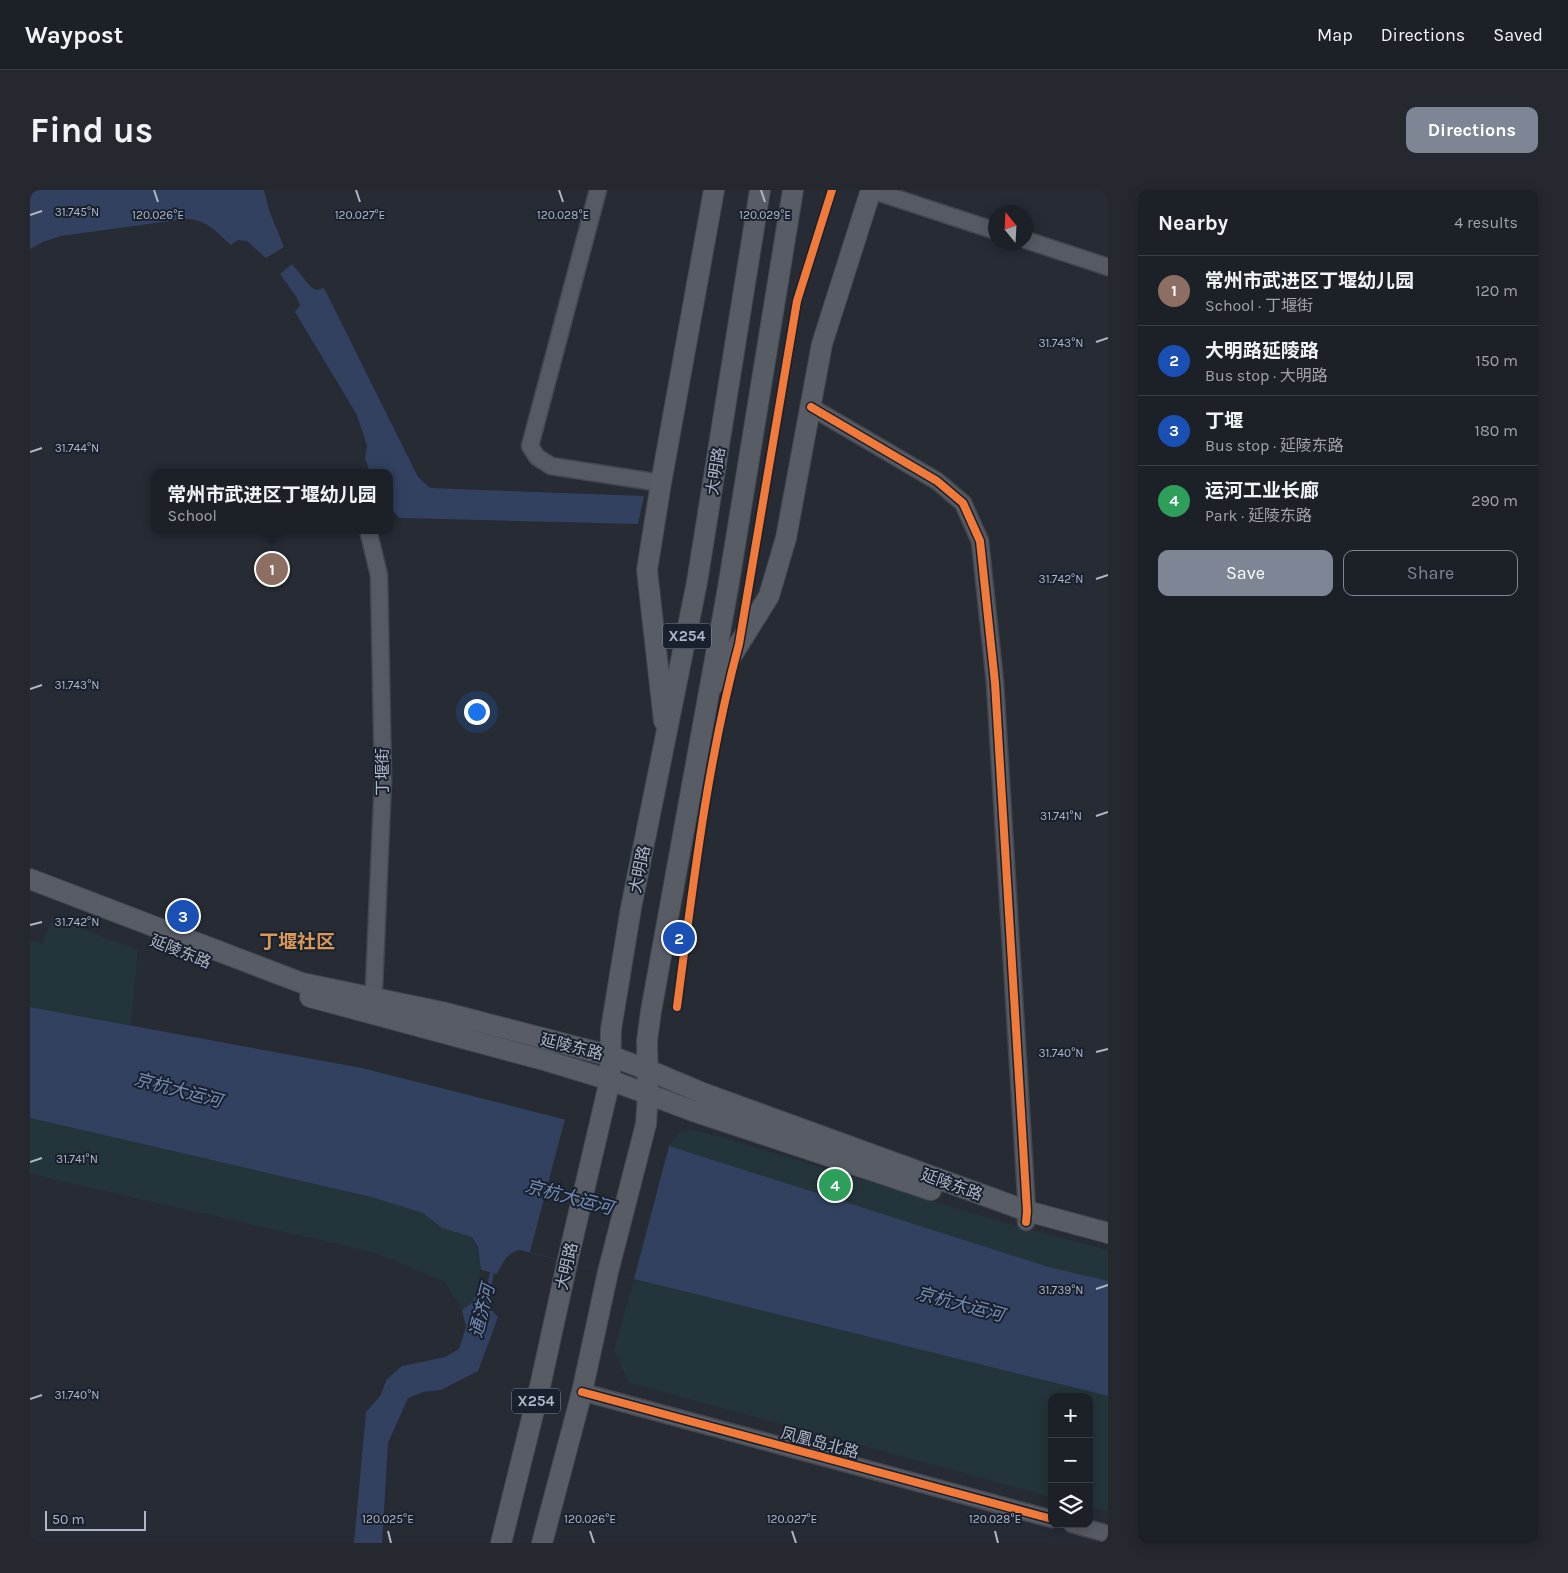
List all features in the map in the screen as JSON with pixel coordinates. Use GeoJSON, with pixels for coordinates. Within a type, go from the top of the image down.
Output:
{"type":"FeatureCollection","features":[{"type":"Feature","properties":{"kind":"main road"},"geometry":{"type":"LineString","coordinates":[[666,740],[647,570],[714,190]]}},
{"type":"Feature","properties":{"kind":"main road","name":"大明路"},"geometry":{"type":"LineString","coordinates":[[501,1543],[541,1382],[610,1080],[611,1029],[631,908],[697,582],[760,190]]}},
{"type":"Feature","properties":{"kind":"main road","name":"大明路"},"geometry":{"type":"LineString","coordinates":[[542,1543],[582,1392],[608,1272],[646,1124],[648,1094],[647,1041],[651,1011],[728,588],[793,190]]}},
{"type":"Feature","properties":{"kind":"main road"},"geometry":{"type":"LineString","coordinates":[[708,694],[769,596],[786,538],[822,344],[871,190]]}},
{"type":"Feature","properties":{"kind":"main road","name":"延陵东路"},"geometry":{"type":"LineString","coordinates":[[30,878],[302,983],[373,1007],[610,1080],[693,1111],[1026,1216],[1108,1244]]}},
{"type":"Feature","properties":{"kind":"main road","name":"延陵东路"},"geometry":{"type":"LineString","coordinates":[[30,891],[256,980],[373,1007],[442,1012],[611,1056],[700,1092],[1026,1216],[1108,1233]]}},
{"type":"Feature","properties":{"kind":"street"},"geometry":{"type":"LineString","coordinates":[[598,190],[530,446],[537,457],[551,466],[661,483]]}},
{"type":"Feature","properties":{"kind":"street"},"geometry":{"type":"LineString","coordinates":[[871,190],[988,227]]}},
{"type":"Feature","properties":{"kind":"street"},"geometry":{"type":"LineString","coordinates":[[1033,242],[1108,267]]}},
{"type":"Feature","properties":{"kind":"street"},"geometry":{"type":"LineString","coordinates":[[811,407],[937,481],[963,503],[980,541],[994,682],[1026,1216]]}},
{"type":"Feature","properties":{"kind":"street","name":"丁堰街"},"geometry":{"type":"LineString","coordinates":[[369,534],[379,575],[383,780],[373,1007]]}},
{"type":"Feature","properties":{"kind":"street","name":"凤凰岛北路"},"geometry":{"type":"LineString","coordinates":[[582,1392],[1048,1518]]}},
{"type":"Feature","properties":{"kind":"street"},"geometry":{"type":"LineString","coordinates":[[1086,1528],[1108,1534]]}},
{"type":"Feature","properties":{"kind":"shaded area"},"geometry":{"type":"Polygon","coordinates":[[[52,918],[138,950],[131,1025],[30,1007],[30,940],[42,944],[52,918]]]}},
{"type":"Feature","properties":{"kind":"shaded area"},"geometry":{"type":"Polygon","coordinates":[[[30,1118],[371,1197],[423,1213],[442,1228],[472,1237],[479,1253],[480,1261],[478,1285],[473,1302],[462,1310],[445,1282],[376,1253],[30,1174],[30,1118]]]}},
{"type":"Feature","properties":{"kind":"shaded area"},"geometry":{"type":"Polygon","coordinates":[[[690,1129],[1009,1224],[1108,1250],[1108,1283],[1045,1269],[669,1146],[678,1133],[690,1129]]]}},
{"type":"Feature","properties":{"kind":"shaded area"},"geometry":{"type":"Polygon","coordinates":[[[634,1279],[1108,1396],[1108,1512],[1093,1508],[1093,1393],[1048,1393],[1048,1496],[629,1383],[614,1351],[634,1279]]]}},
{"type":"Feature","properties":{"kind":"water"},"geometry":{"type":"Polygon","coordinates":[[[30,190],[264,190],[269,210],[284,247],[266,258],[247,241],[238,240],[231,245],[205,224],[185,219],[61,236],[30,249],[30,190]]]}},
{"type":"Feature","properties":{"kind":"water"},"geometry":{"type":"Polygon","coordinates":[[[292,264],[310,286],[316,290],[324,288],[418,477],[430,488],[644,496],[638,524],[400,518],[393,511],[393,469],[369,469],[365,458],[367,446],[357,415],[295,312],[300,305],[280,274],[292,264]]]}},
{"type":"Feature","properties":{"kind":"water","name":"京杭大运河"},"geometry":{"type":"Polygon","coordinates":[[[30,1007],[362,1068],[669,1146],[1049,1267],[1108,1281],[1108,1396],[520,1250],[512,1253],[503,1262],[497,1274],[481,1270],[478,1247],[472,1237],[442,1228],[423,1213],[371,1197],[30,1118],[30,1007]]]}},
{"type":"Feature","properties":{"kind":"water"},"geometry":{"type":"Polygon","coordinates":[[[476,1294],[490,1296],[489,1303],[498,1317],[478,1371],[441,1390],[423,1392],[408,1398],[388,1443],[382,1543],[354,1543],[366,1412],[380,1396],[387,1379],[402,1366],[445,1357],[459,1349],[466,1327],[462,1310],[473,1302],[476,1294]]]}},
{"type":"Feature","properties":{"kind":"pier"},"geometry":{"type":"Polygon","coordinates":[[[565,1119],[669,1146],[634,1279],[530,1252],[565,1119]]]}},
{"type":"Feature","properties":{"kind":"waterway","name":"通济河"},"geometry":{"type":"LineString","coordinates":[[486,1299],[493,1269]]}},
{"type":"Feature","properties":{"kind":"cycle path"},"geometry":{"type":"LineString","coordinates":[[677,1007],[702,824],[718,734],[739,644],[797,301],[832,190]]}},
{"type":"Feature","properties":{"kind":"cycle path"},"geometry":{"type":"LineString","coordinates":[[811,407],[937,481],[963,503],[980,541],[995,683],[1027,1211],[1026,1222]]}},
{"type":"Feature","properties":{"kind":"cycle path"},"geometry":{"type":"LineString","coordinates":[[582,1392],[1048,1518]]}},
{"type":"Feature","properties":{"kind":"place","name":"常州市武进区丁堰幼儿园"},"geometry":{"type":"Point","coordinates":[272,569]}},
{"type":"Feature","properties":{"kind":"place","name":"丁堰"},"geometry":{"type":"Point","coordinates":[183,916]}},
{"type":"Feature","properties":{"kind":"place","name":"大明路延陵路"},"geometry":{"type":"Point","coordinates":[679,938]}},
{"type":"Feature","properties":{"kind":"place","name":"运河工业长廊"},"geometry":{"type":"Point","coordinates":[835,1185]}},
{"type":"Feature","properties":{"kind":"district","name":"丁堰社区"},"geometry":{"type":"Point","coordinates":[297,941]}}]}
